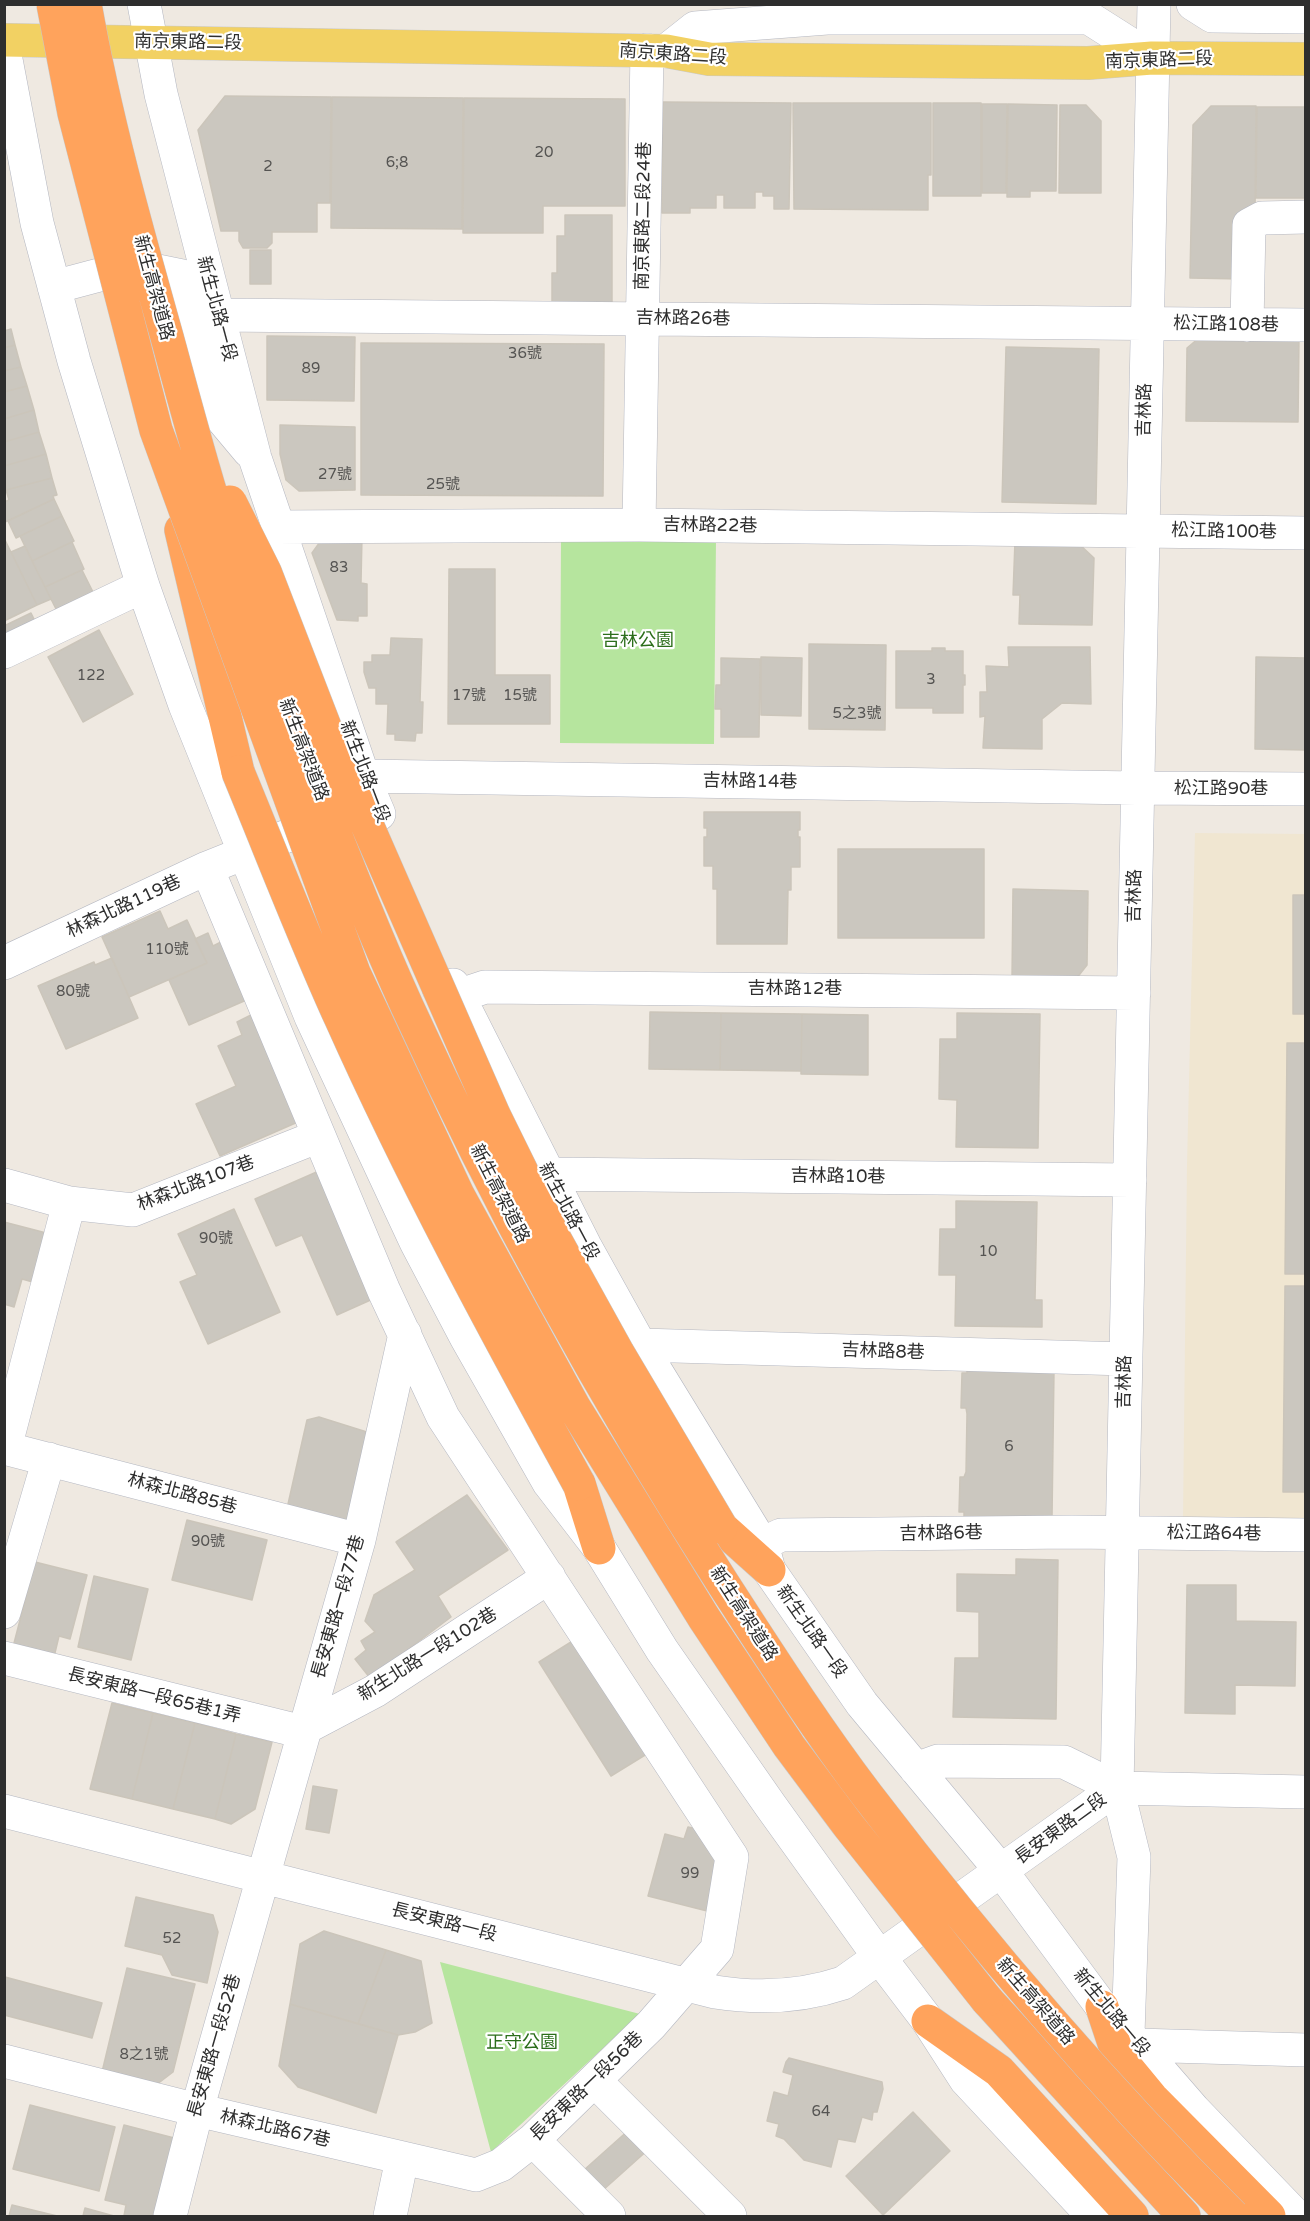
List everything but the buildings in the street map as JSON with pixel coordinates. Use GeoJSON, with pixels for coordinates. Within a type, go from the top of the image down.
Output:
{"type":"FeatureCollection","features":[{"type":"Feature","properties":{"kind":"highway","name":"新生高架道路"},"geometry":{"type":"LineString","coordinates":[[52,4],[74,113],[162,449],[354,973],[458,1195],[574,1407],[704,1618],[789,1746],[848,1825],[987,2000],[1184,2217]]}},
{"type":"Feature","properties":{"kind":"highway","name":"新生高架道路"},"geometry":{"type":"LineString","coordinates":[[85,4],[128,198],[189,418],[222,530],[251,617],[352,876],[406,1004],[460,1118],[520,1235],[630,1436],[765,1649],[864,1791],[1010,1975],[1161,2145],[1233,2217]]}},
{"type":"Feature","properties":{"kind":"highway"},"geometry":{"type":"LineString","coordinates":[[189,418],[265,572],[330,740],[494,1115],[556,1241],[618,1353],[721,1527],[765,1557]]}},
{"type":"Feature","properties":{"kind":"highway"},"geometry":{"type":"LineString","coordinates":[[162,449],[237,771],[340,1018],[384,1113],[490,1323],[579,1484],[599,1548]]}},
{"type":"Feature","properties":{"kind":"highway"},"geometry":{"type":"LineString","coordinates":[[1102,2007],[1119,2058],[1152,2098],[1269,2217]]}},
{"type":"Feature","properties":{"kind":"highway"},"geometry":{"type":"LineString","coordinates":[[928,2021],[999,2072],[1132,2217]]}},
{"type":"Feature","properties":{"kind":"main road","name":"南京東路二段"},"geometry":{"type":"LineString","coordinates":[[4,40],[657,51],[709,59],[1088,63],[1152,58],[1305,59]]}},
{"type":"Feature","properties":{"kind":"street","name":"新生北路一段"},"geometry":{"type":"LineString","coordinates":[[144,4],[164,105],[255,458],[299,591],[363,776],[409,889],[458,996],[547,1174],[640,1345],[765,1557],[862,1704],[1002,1872],[1102,2007],[1133,2039],[1194,2110],[1296,2217]]}},
{"type":"Feature","properties":{"kind":"street","name":"吉林路"},"geometry":{"type":"LineString","coordinates":[[1133,2039],[1134,1857],[1117,1788],[1154,4]]}},
{"type":"Feature","properties":{"kind":"street"},"geometry":{"type":"LineString","coordinates":[[1193,4],[1212,16],[1305,17]]}},
{"type":"Feature","properties":{"kind":"street"},"geometry":{"type":"LineString","coordinates":[[657,51],[695,28],[827,18],[1089,18],[1152,58]]}},
{"type":"Feature","properties":{"kind":"street"},"geometry":{"type":"LineString","coordinates":[[4,49],[37,222],[74,361],[143,585],[185,705],[311,1017],[417,1242],[466,1338],[549,1483],[599,1548],[662,1650],[880,1958],[928,2021],[966,2080],[1093,2217]]}},
{"type":"Feature","properties":{"kind":"street","name":"南京東路二段24巷"},"geometry":{"type":"LineString","coordinates":[[639,525],[642,319],[657,51]]}},
{"type":"Feature","properties":{"kind":"street"},"geometry":{"type":"LineString","coordinates":[[1247,325],[1249,225],[1262,218],[1305,217]]}},
{"type":"Feature","properties":{"kind":"street"},"geometry":{"type":"LineString","coordinates":[[54,287],[134,266],[182,276],[218,414],[255,458]]}},
{"type":"Feature","properties":{"kind":"street","name":"吉林路26巷"},"geometry":{"type":"LineString","coordinates":[[218,315],[1147,324]]}},
{"type":"Feature","properties":{"kind":"street","name":"松江路108巷"},"geometry":{"type":"LineString","coordinates":[[1147,324],[1305,325]]}},
{"type":"Feature","properties":{"kind":"street","name":"吉林路22巷"},"geometry":{"type":"LineString","coordinates":[[278,527],[639,525],[1143,532]]}},
{"type":"Feature","properties":{"kind":"street","name":"松江路100巷"},"geometry":{"type":"LineString","coordinates":[[1143,532],[1305,533]]}},
{"type":"Feature","properties":{"kind":"street"},"geometry":{"type":"LineString","coordinates":[[4,652],[143,585]]}},
{"type":"Feature","properties":{"kind":"street"},"geometry":{"type":"LineString","coordinates":[[299,591],[285,610],[342,788],[324,819],[357,826],[420,982],[458,996]]}},
{"type":"Feature","properties":{"kind":"street","name":"吉林路14巷"},"geometry":{"type":"LineString","coordinates":[[363,776],[1137,788]]}},
{"type":"Feature","properties":{"kind":"street","name":"松江路90巷"},"geometry":{"type":"LineString","coordinates":[[1137,788],[1305,789]]}},
{"type":"Feature","properties":{"kind":"street","name":"林森北路119巷"},"geometry":{"type":"LineString","coordinates":[[4,963],[207,868],[324,819]]}},
{"type":"Feature","properties":{"kind":"street","name":"長安東路一段56巷"},"geometry":{"type":"LineString","coordinates":[[207,868],[384,1291],[443,1417],[732,1857],[717,1949],[688,1985],[595,2081],[533,2140],[501,2165],[476,2175]]}},
{"type":"Feature","properties":{"kind":"street","name":"吉林路12巷"},"geometry":{"type":"LineString","coordinates":[[458,996],[485,987],[1134,993]]}},
{"type":"Feature","properties":{"kind":"street","name":"林森北路107巷"},"geometry":{"type":"LineString","coordinates":[[4,1185],[69,1203],[134,1210],[319,1136]]}},
{"type":"Feature","properties":{"kind":"street","name":"吉林路10巷"},"geometry":{"type":"LineString","coordinates":[[547,1174],[1130,1180]]}},
{"type":"Feature","properties":{"kind":"street"},"geometry":{"type":"LineString","coordinates":[[5,1448],[69,1203]]}},
{"type":"Feature","properties":{"kind":"street","name":"長安東路一段77巷"},"geometry":{"type":"LineString","coordinates":[[262,1876],[359,1540],[405,1335]]}},
{"type":"Feature","properties":{"kind":"street","name":"吉林路8巷"},"geometry":{"type":"LineString","coordinates":[[640,1345],[1126,1359]]}},
{"type":"Feature","properties":{"kind":"street","name":"林森北路85巷"},"geometry":{"type":"LineString","coordinates":[[5,1448],[359,1540]]}},
{"type":"Feature","properties":{"kind":"street"},"geometry":{"type":"LineString","coordinates":[[4,1612],[49,1459]]}},
{"type":"Feature","properties":{"kind":"street","name":"吉林路6巷"},"geometry":{"type":"LineString","coordinates":[[765,1557],[781,1535],[1122,1532]]}},
{"type":"Feature","properties":{"kind":"street","name":"松江路64巷"},"geometry":{"type":"LineString","coordinates":[[1122,1532],[1305,1535]]}},
{"type":"Feature","properties":{"kind":"street","name":"新生北路一段102巷"},"geometry":{"type":"LineString","coordinates":[[304,1730],[375,1691],[549,1577]]}},
{"type":"Feature","properties":{"kind":"street","name":"長安東路一段65巷1弄"},"geometry":{"type":"LineString","coordinates":[[4,1658],[304,1730]]}},
{"type":"Feature","properties":{"kind":"street"},"geometry":{"type":"LineString","coordinates":[[916,1769],[938,1761],[1064,1762],[1117,1788]]}},
{"type":"Feature","properties":{"kind":"street","name":"長安東路二段"},"geometry":{"type":"LineString","coordinates":[[880,1958],[1117,1788],[1305,1792]]}},
{"type":"Feature","properties":{"kind":"street","name":"長安東路一段"},"geometry":{"type":"LineString","coordinates":[[4,1811],[739,1996],[791,1995],[843,1983],[880,1958]]}},
{"type":"Feature","properties":{"kind":"street","name":"長安東路一段52巷"},"geometry":{"type":"LineString","coordinates":[[170,2217],[197,2110],[262,1876]]}},
{"type":"Feature","properties":{"kind":"street"},"geometry":{"type":"LineString","coordinates":[[1133,2039],[1305,2050]]}},
{"type":"Feature","properties":{"kind":"street","name":"林森北路67巷"},"geometry":{"type":"LineString","coordinates":[[4,2061],[197,2110],[476,2175]]}},
{"type":"Feature","properties":{"kind":"street"},"geometry":{"type":"LineString","coordinates":[[595,2081],[730,2217]]}},
{"type":"Feature","properties":{"kind":"street"},"geometry":{"type":"LineString","coordinates":[[533,2140],[609,2217]]}},
{"type":"Feature","properties":{"kind":"street"},"geometry":{"type":"LineString","coordinates":[[390,2217],[402,2159]]}},
{"type":"Feature","properties":{"kind":"shaded area"},"geometry":{"type":"Polygon","coordinates":[[[1195,833],[1305,834],[1305,1519],[1183,1517],[1187,1165],[1195,833]]]}},
{"type":"Feature","properties":{"kind":"green space","name":"吉林公園"},"geometry":{"type":"Polygon","coordinates":[[[561,537],[716,539],[714,744],[560,743],[561,537]]]}},
{"type":"Feature","properties":{"kind":"green space","name":"正守公園"},"geometry":{"type":"Polygon","coordinates":[[[440,1962],[640,2014],[491,2152],[440,1962]]]}}]}
